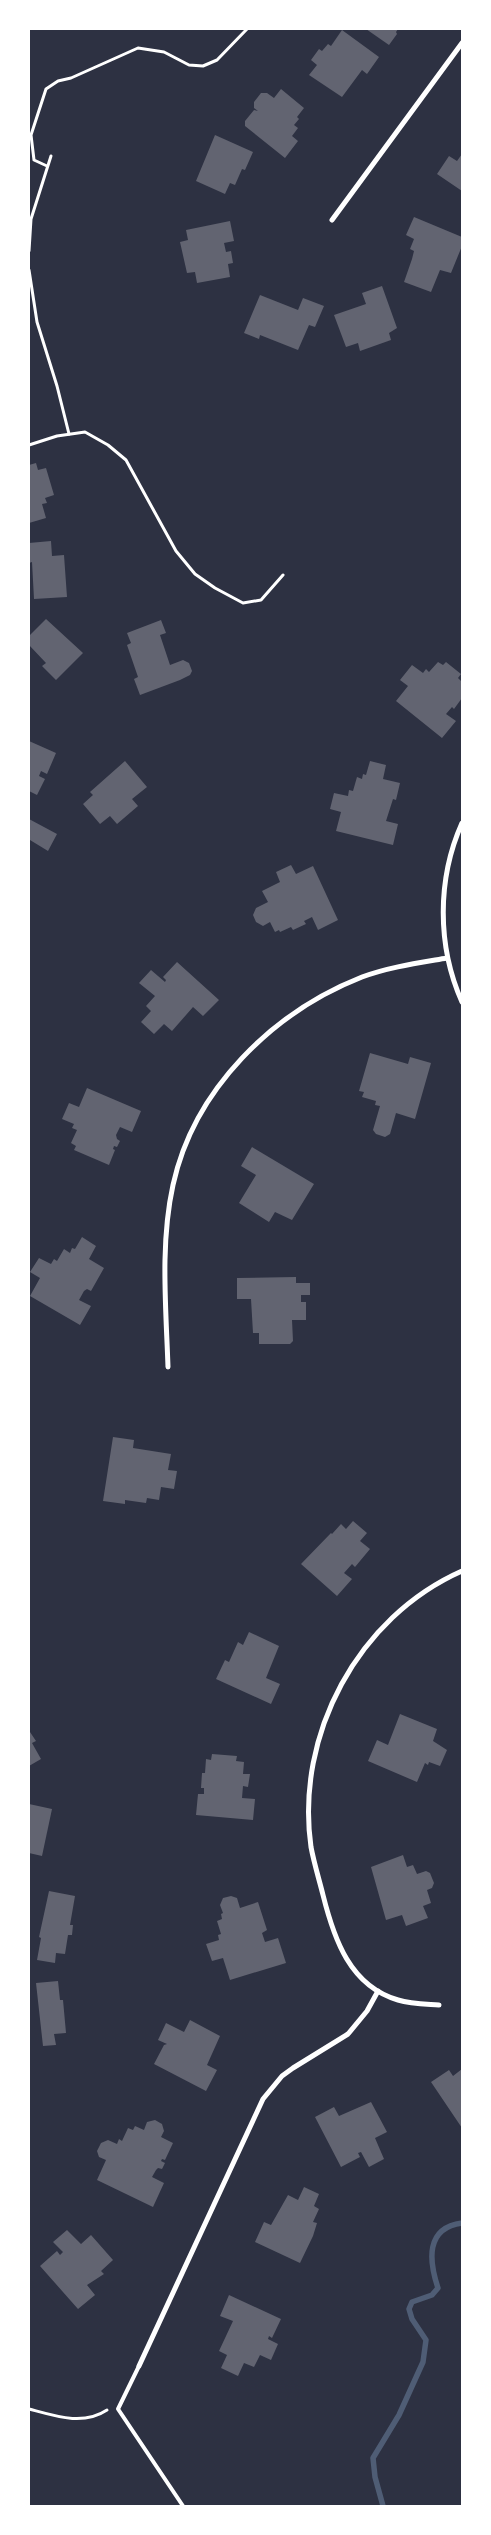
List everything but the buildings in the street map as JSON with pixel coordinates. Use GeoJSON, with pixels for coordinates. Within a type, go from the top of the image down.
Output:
{"type":"FeatureCollection","features":[{"type":"Feature","properties":{"kind":"street"},"geometry":{"type":"LineString","coordinates":[[332,220],[462,43]]}},
{"type":"Feature","properties":{"kind":"street"},"geometry":{"type":"LineString","coordinates":[[462,822],[451,855],[446,884],[444,937],[447,958],[462,1002]]}},
{"type":"Feature","properties":{"kind":"street"},"geometry":{"type":"LineString","coordinates":[[168,1367],[165,1257],[169,1209],[182,1157],[191,1132],[216,1091],[234,1068],[273,1028],[320,996],[383,970],[447,958]]}},
{"type":"Feature","properties":{"kind":"street"},"geometry":{"type":"LineString","coordinates":[[439,2005],[400,2001],[378,1992],[358,1975],[339,1947],[331,1928],[311,1847],[309,1800],[314,1754],[338,1688],[364,1649],[378,1632],[414,1601],[462,1571]]}},
{"type":"Feature","properties":{"kind":"street"},"geometry":{"type":"LineString","coordinates":[[139,2366],[263,2100],[282,2076],[348,2034],[368,2011],[378,1992]]}},
{"type":"Feature","properties":{"kind":"lane"},"geometry":{"type":"LineString","coordinates":[[139,2366],[118,2409],[183,2506]]}},
{"type":"Feature","properties":{"kind":"path"},"geometry":{"type":"LineString","coordinates":[[47,166],[34,160],[31,135],[46,89],[58,80],[71,78],[133,50],[147,48],[164,52],[189,65],[203,66],[217,60],[247,29]]}},
{"type":"Feature","properties":{"kind":"path"},"geometry":{"type":"LineString","coordinates":[[29,251],[31,219],[51,156]]}},
{"type":"Feature","properties":{"kind":"path"},"geometry":{"type":"LineString","coordinates":[[29,270],[37,322],[57,386],[69,434]]}},
{"type":"Feature","properties":{"kind":"path"},"geometry":{"type":"LineString","coordinates":[[29,445],[69,434],[85,432],[108,445],[126,460],[176,551],[195,574],[215,588],[243,603],[261,600],[284,575]]}},
{"type":"Feature","properties":{"kind":"path"},"geometry":{"type":"LineString","coordinates":[[29,2409],[68,2419],[96,2418],[109,2408]]}},
{"type":"Feature","properties":{"kind":"waterway"},"geometry":{"type":"LineString","coordinates":[[383,2506],[375,2477],[373,2458],[399,2415],[423,2362],[426,2340],[412,2319],[409,2309],[412,2302],[432,2295],[438,2288],[432,2257],[436,2239],[441,2231],[462,2223]]}}]}
